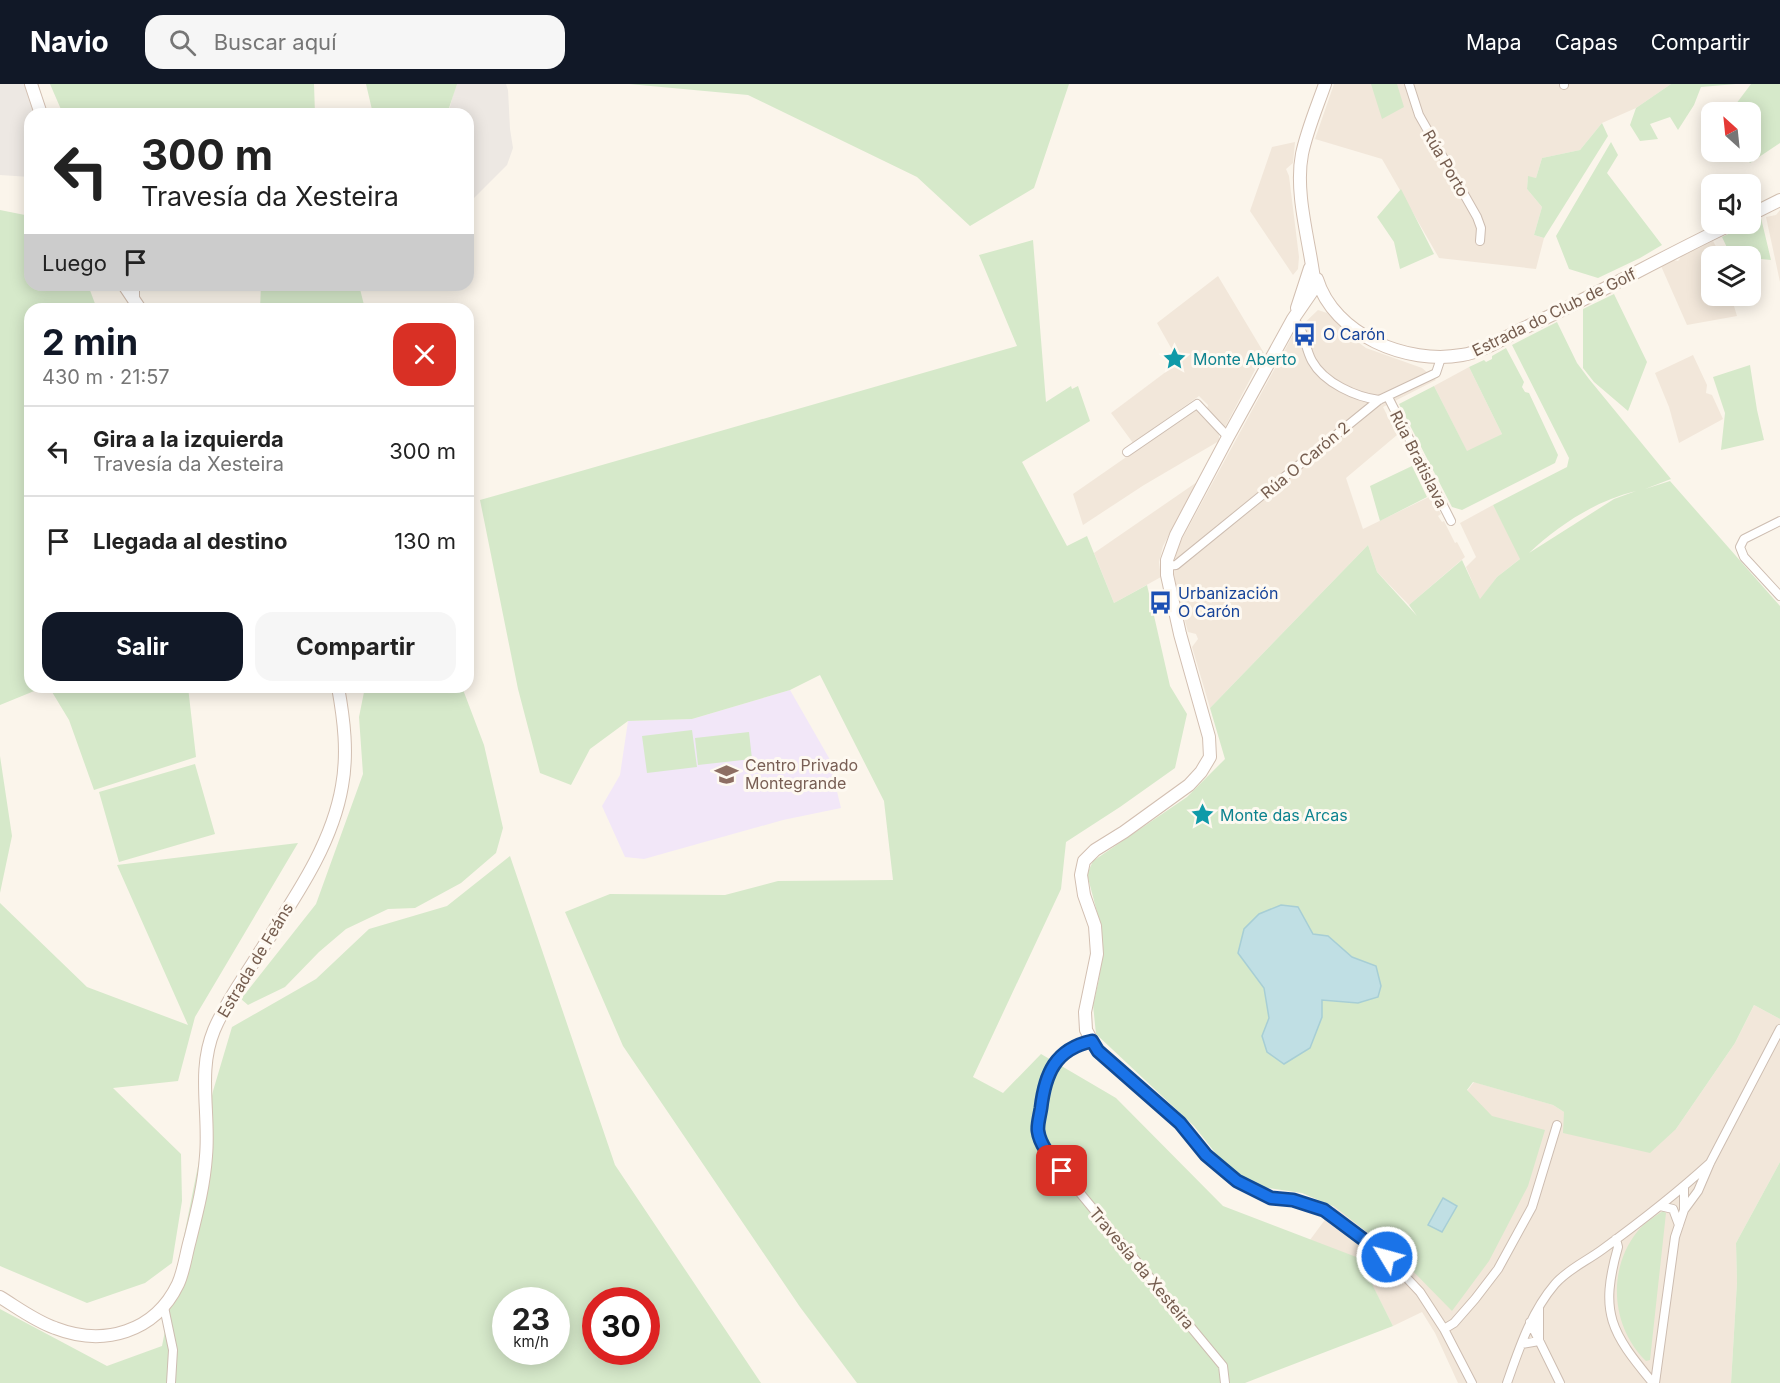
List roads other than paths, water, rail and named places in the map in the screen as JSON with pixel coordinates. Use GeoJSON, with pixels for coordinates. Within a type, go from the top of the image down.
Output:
{"type":"FeatureCollection","features":[{"type":"Feature","properties":{"kind":"street"},"geometry":{"type":"LineString","coordinates":[[31,84],[39,108]]}},
{"type":"Feature","properties":{"kind":"street","name":"Estrada do Club de Golf"},"geometry":{"type":"LineString","coordinates":[[1325,84],[1301,163],[1301,192],[1312,261],[1318,287],[1331,306],[1359,334],[1375,342],[1431,358],[1464,355],[1558,312],[1712,234]]}},
{"type":"Feature","properties":{"kind":"street","name":"Rúa Porto"},"geometry":{"type":"LineString","coordinates":[[1409,84],[1419,115],[1477,217],[1481,228],[1480,241]]}},
{"type":"Feature","properties":{"kind":"street"},"geometry":{"type":"LineString","coordinates":[[1761,210],[1780,200]]}},
{"type":"Feature","properties":{"kind":"street"},"geometry":{"type":"LineString","coordinates":[[1312,261],[1293,319],[1176,535],[1167,560],[1167,575],[1180,634],[1209,737],[1210,757],[1201,772],[1189,785],[1095,850],[1084,861],[1081,875],[1084,895],[1095,926],[1097,954],[1085,1012],[1086,1030],[1098,1051],[1180,1123],[1206,1155],[1237,1181],[1271,1198],[1293,1200],[1324,1210],[1387,1257],[1420,1292],[1444,1329],[1472,1383]]}},
{"type":"Feature","properties":{"kind":"street"},"geometry":{"type":"LineString","coordinates":[[1302,294],[1310,288],[1318,287]]}},
{"type":"Feature","properties":{"kind":"street"},"geometry":{"type":"LineString","coordinates":[[1293,319],[1318,287]]}},
{"type":"Feature","properties":{"kind":"street"},"geometry":{"type":"LineString","coordinates":[[1293,319],[1323,304],[1331,306]]}},
{"type":"Feature","properties":{"kind":"street"},"geometry":{"type":"LineString","coordinates":[[1293,319],[1301,326],[1312,361],[1321,373],[1353,394],[1383,398]]}},
{"type":"Feature","properties":{"kind":"street","name":"Rúa O Carón 2"},"geometry":{"type":"LineString","coordinates":[[1167,566],[1176,565],[1383,398],[1436,373],[1441,358]]}},
{"type":"Feature","properties":{"kind":"street","name":"Rúa Bratislava"},"geometry":{"type":"LineString","coordinates":[[1383,398],[1451,521]]}},
{"type":"Feature","properties":{"kind":"street"},"geometry":{"type":"LineString","coordinates":[[1127,452],[1197,404],[1228,437]]}},
{"type":"Feature","properties":{"kind":"street"},"geometry":{"type":"LineString","coordinates":[[1780,521],[1744,539],[1740,547],[1744,557],[1780,596]]}},
{"type":"Feature","properties":{"kind":"street","name":"Estrada de Feáns"},"geometry":{"type":"LineString","coordinates":[[0,1297],[53,1328],[70,1334],[107,1336],[125,1332],[156,1316],[180,1281],[204,1183],[207,1153],[204,1079],[207,1054],[214,1031],[228,1002],[323,847],[336,812],[345,757],[344,721],[339,693]]}},
{"type":"Feature","properties":{"kind":"street"},"geometry":{"type":"LineString","coordinates":[[1654,1383],[1675,1237],[1684,1210],[1698,1191],[1710,1162],[1780,1029]]}},
{"type":"Feature","properties":{"kind":"street","name":"Travesía da Xesteira"},"geometry":{"type":"LineString","coordinates":[[1092,1041],[1082,1043],[1060,1058],[1046,1078],[1038,1131],[1047,1153],[1223,1366],[1225,1383]]}},
{"type":"Feature","properties":{"kind":"street"},"geometry":{"type":"LineString","coordinates":[[1444,1329],[1454,1323],[1475,1299],[1504,1259],[1532,1207],[1557,1125]]}},
{"type":"Feature","properties":{"kind":"street"},"geometry":{"type":"LineString","coordinates":[[1507,1383],[1530,1322],[1555,1284],[1577,1266],[1626,1240],[1631,1228],[1684,1187],[1710,1162]]}},
{"type":"Feature","properties":{"kind":"street"},"geometry":{"type":"LineString","coordinates":[[1684,1187],[1684,1210]]}},
{"type":"Feature","properties":{"kind":"street"},"geometry":{"type":"LineString","coordinates":[[1660,1206],[1673,1209],[1679,1225]]}},
{"type":"Feature","properties":{"kind":"street"},"geometry":{"type":"LineString","coordinates":[[1617,1243],[1608,1298],[1617,1334],[1629,1354],[1654,1383]]}},
{"type":"Feature","properties":{"kind":"street"},"geometry":{"type":"LineString","coordinates":[[1600,1252],[1609,1253],[1614,1262]]}},
{"type":"Feature","properties":{"kind":"street"},"geometry":{"type":"LineString","coordinates":[[164,1307],[173,1350],[171,1383]]}},
{"type":"Feature","properties":{"kind":"street"},"geometry":{"type":"LineString","coordinates":[[1539,1308],[1539,1341]]}},
{"type":"Feature","properties":{"kind":"street"},"geometry":{"type":"LineString","coordinates":[[1530,1322],[1560,1383]]}},
{"type":"Feature","properties":{"kind":"street"},"geometry":{"type":"LineString","coordinates":[[1522,1344],[1539,1341]]}},
{"type":"Feature","properties":{"kind":"water"},"geometry":{"type":"Polygon","coordinates":[[[1281,905],[1298,907],[1313,934],[1328,936],[1352,957],[1376,966],[1381,986],[1378,997],[1358,1003],[1322,1000],[1322,1017],[1310,1048],[1284,1064],[1267,1052],[1262,1036],[1269,1018],[1264,988],[1238,953],[1244,929],[1259,914],[1281,905]]]}},
{"type":"Feature","properties":{"kind":"water"},"geometry":{"type":"Polygon","coordinates":[[[1443,1198],[1457,1206],[1442,1232],[1428,1225],[1443,1198]]]}},
{"type":"Feature","properties":{"kind":"place","name":"O Carón"},"geometry":{"type":"Point","coordinates":[1305,334]}},
{"type":"Feature","properties":{"kind":"place","name":"Monte Aberto"},"geometry":{"type":"Point","coordinates":[1175,359]}},
{"type":"Feature","properties":{"kind":"place","name":"Urbanización O Carón"},"geometry":{"type":"Point","coordinates":[1160,602]}},
{"type":"Feature","properties":{"kind":"place","name":"Centro Privado Montegrande"},"geometry":{"type":"Point","coordinates":[727,774]}},
{"type":"Feature","properties":{"kind":"place","name":"Monte das Arcas"},"geometry":{"type":"Point","coordinates":[1202,815]}}]}
